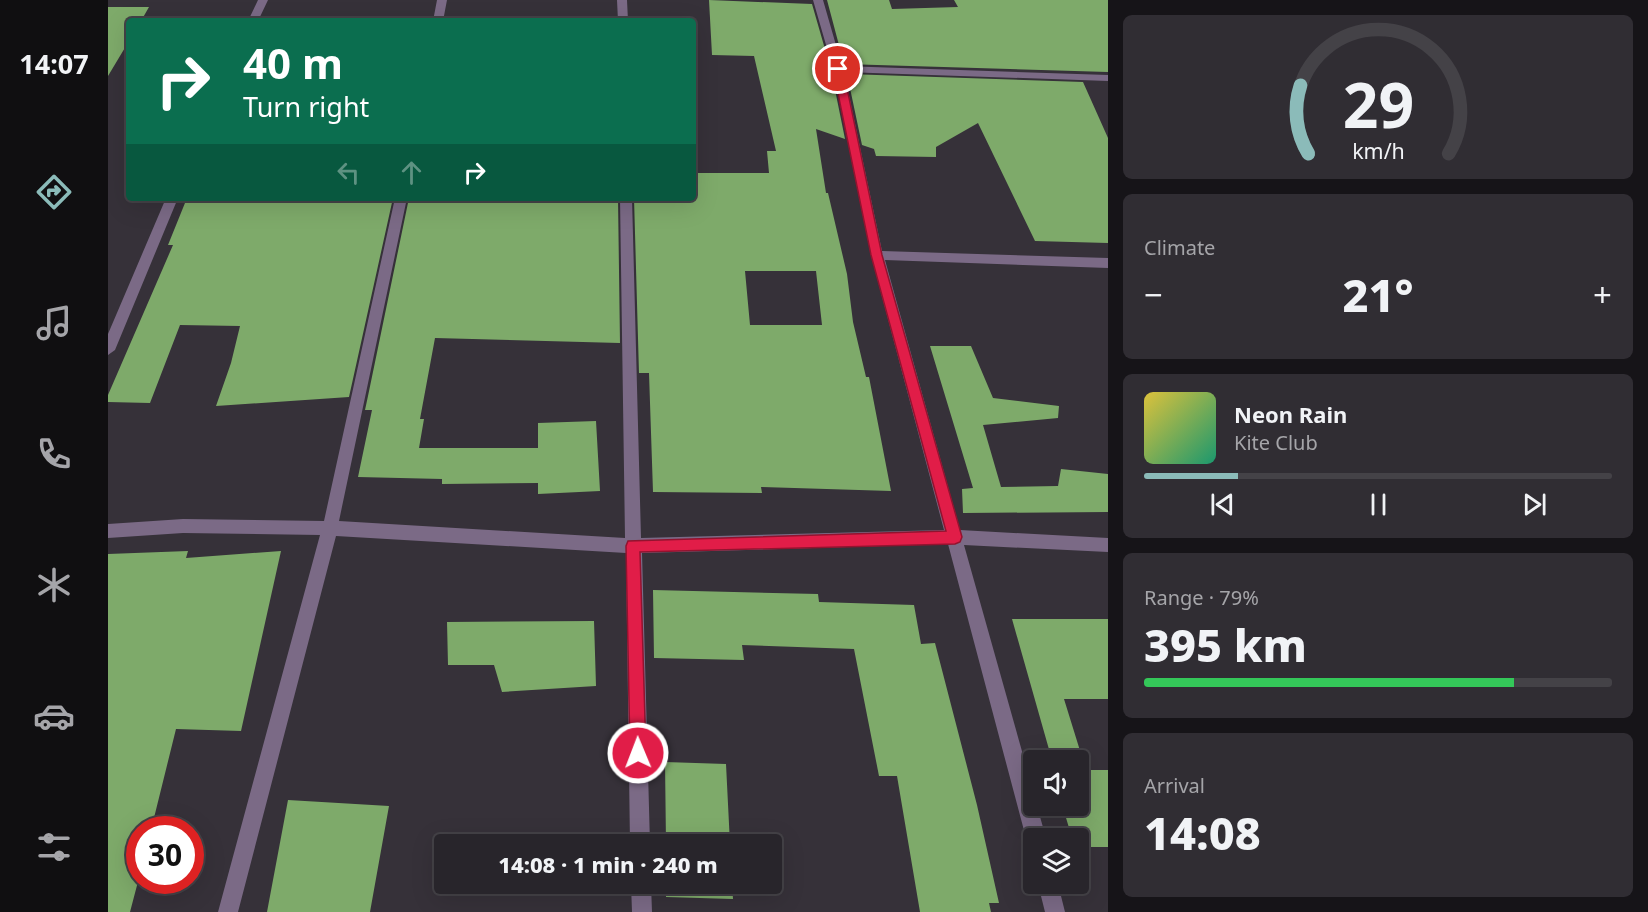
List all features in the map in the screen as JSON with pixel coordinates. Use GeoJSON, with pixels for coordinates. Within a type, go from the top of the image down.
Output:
{"type":"FeatureCollection","features":[{"type":"Feature","properties":{"kind":"street"},"geometry":{"type":"LineString","coordinates":[[254,18],[263,0]]}},
{"type":"Feature","properties":{"kind":"street"},"geometry":{"type":"LineString","coordinates":[[439,18],[442,0]]}},
{"type":"Feature","properties":{"kind":"street"},"geometry":{"type":"LineString","coordinates":[[622,0],[623,18]]}},
{"type":"Feature","properties":{"kind":"street"},"geometry":{"type":"LineString","coordinates":[[818,0],[838,69],[877,255],[1033,828]]}},
{"type":"Feature","properties":{"kind":"street"},"geometry":{"type":"LineString","coordinates":[[838,69],[1108,78]]}},
{"type":"Feature","properties":{"kind":"street"},"geometry":{"type":"LineString","coordinates":[[108,350],[171,201]]}},
{"type":"Feature","properties":{"kind":"street"},"geometry":{"type":"LineString","coordinates":[[228,912],[330,528],[400,201]]}},
{"type":"Feature","properties":{"kind":"street"},"geometry":{"type":"LineString","coordinates":[[626,201],[640,834]]}},
{"type":"Feature","properties":{"kind":"street"},"geometry":{"type":"LineString","coordinates":[[877,255],[1108,262]]}},
{"type":"Feature","properties":{"kind":"street"},"geometry":{"type":"LineString","coordinates":[[108,531],[183,526],[330,528],[633,546],[955,537],[1108,545]]}},
{"type":"Feature","properties":{"kind":"street"},"geometry":{"type":"LineString","coordinates":[[641,894],[642,912]]}},
{"type":"Feature","properties":{"kind":"street"},"geometry":{"type":"LineString","coordinates":[[1050,894],[1055,912]]}},
{"type":"Feature","properties":{"kind":"building"},"geometry":{"type":"Polygon","coordinates":[[[709,0],[812,4],[831,70],[845,139],[816,129],[826,193],[828,193],[847,274],[853,322],[866,377],[869,377],[891,491],[761,487],[762,493],[653,492],[649,373],[639,373],[634,201],[696,201],[696,173],[769,173],[767,151],[776,151],[754,56],[712,55],[709,0]],[[745,271],[750,325],[822,325],[816,271],[745,271]]]}},
{"type":"Feature","properties":{"kind":"building"},"geometry":{"type":"Polygon","coordinates":[[[827,0],[889,0],[892,9],[958,7],[954,0],[1108,0],[1108,72],[844,64],[827,0]]]}},
{"type":"Feature","properties":{"kind":"building"},"geometry":{"type":"Polygon","coordinates":[[[108,7],[149,7],[143,18],[126,18],[126,46],[108,76],[108,7]]]}},
{"type":"Feature","properties":{"kind":"building"},"geometry":{"type":"Polygon","coordinates":[[[847,74],[1083,82],[1108,138],[1108,243],[1035,241],[978,123],[936,147],[936,157],[876,156],[874,149],[862,145],[847,74]]]}},
{"type":"Feature","properties":{"kind":"building"},"geometry":{"type":"Polygon","coordinates":[[[186,201],[392,201],[349,397],[216,406],[231,363],[240,326],[180,325],[150,403],[108,402],[108,395],[173,245],[168,245],[186,201]]]}},
{"type":"Feature","properties":{"kind":"building"},"geometry":{"type":"Polygon","coordinates":[[[408,201],[618,201],[620,343],[435,338],[420,419],[424,419],[419,448],[538,448],[538,423],[596,421],[600,491],[538,494],[538,483],[442,484],[442,479],[358,477],[372,410],[365,410],[408,201]]]}},
{"type":"Feature","properties":{"kind":"building"},"geometry":{"type":"Polygon","coordinates":[[[930,346],[971,346],[993,398],[1059,406],[1058,418],[983,425],[1001,487],[1058,486],[1061,469],[1108,474],[1108,512],[963,513],[962,489],[973,488],[930,346]]]}},
{"type":"Feature","properties":{"kind":"building"},"geometry":{"type":"Polygon","coordinates":[[[188,551],[186,558],[281,551],[241,731],[176,729],[154,816],[126,816],[126,894],[135,894],[130,912],[108,912],[108,554],[188,551]]]}},
{"type":"Feature","properties":{"kind":"building"},"geometry":{"type":"Polygon","coordinates":[[[653,590],[818,594],[819,602],[914,605],[921,644],[935,643],[977,805],[999,903],[989,903],[991,912],[920,912],[897,776],[879,776],[854,649],[742,645],[744,660],[654,658],[653,590]]]}},
{"type":"Feature","properties":{"kind":"building"},"geometry":{"type":"Polygon","coordinates":[[[1012,619],[1108,619],[1108,699],[1064,699],[1080,750],[1049,750],[1012,619]]]}},
{"type":"Feature","properties":{"kind":"building"},"geometry":{"type":"Polygon","coordinates":[[[594,621],[596,686],[502,692],[494,665],[448,665],[447,622],[594,621]]]}},
{"type":"Feature","properties":{"kind":"building"},"geometry":{"type":"Polygon","coordinates":[[[665,762],[726,764],[730,834],[666,834],[665,762]]]}},
{"type":"Feature","properties":{"kind":"building"},"geometry":{"type":"Polygon","coordinates":[[[1089,770],[1108,770],[1108,847],[1089,847],[1089,828],[1069,828],[1065,816],[1089,816],[1089,770]]]}},
{"type":"Feature","properties":{"kind":"building"},"geometry":{"type":"Polygon","coordinates":[[[288,800],[389,806],[370,912],[267,912],[288,800]]]}},
{"type":"Feature","properties":{"kind":"building"},"geometry":{"type":"Polygon","coordinates":[[[666,894],[733,894],[733,899],[666,897],[666,894]]]}},
{"type":"Feature","properties":{"kind":"route"},"geometry":{"type":"LineString","coordinates":[[638,753],[633,546],[955,537],[877,255],[838,69]]}}]}
